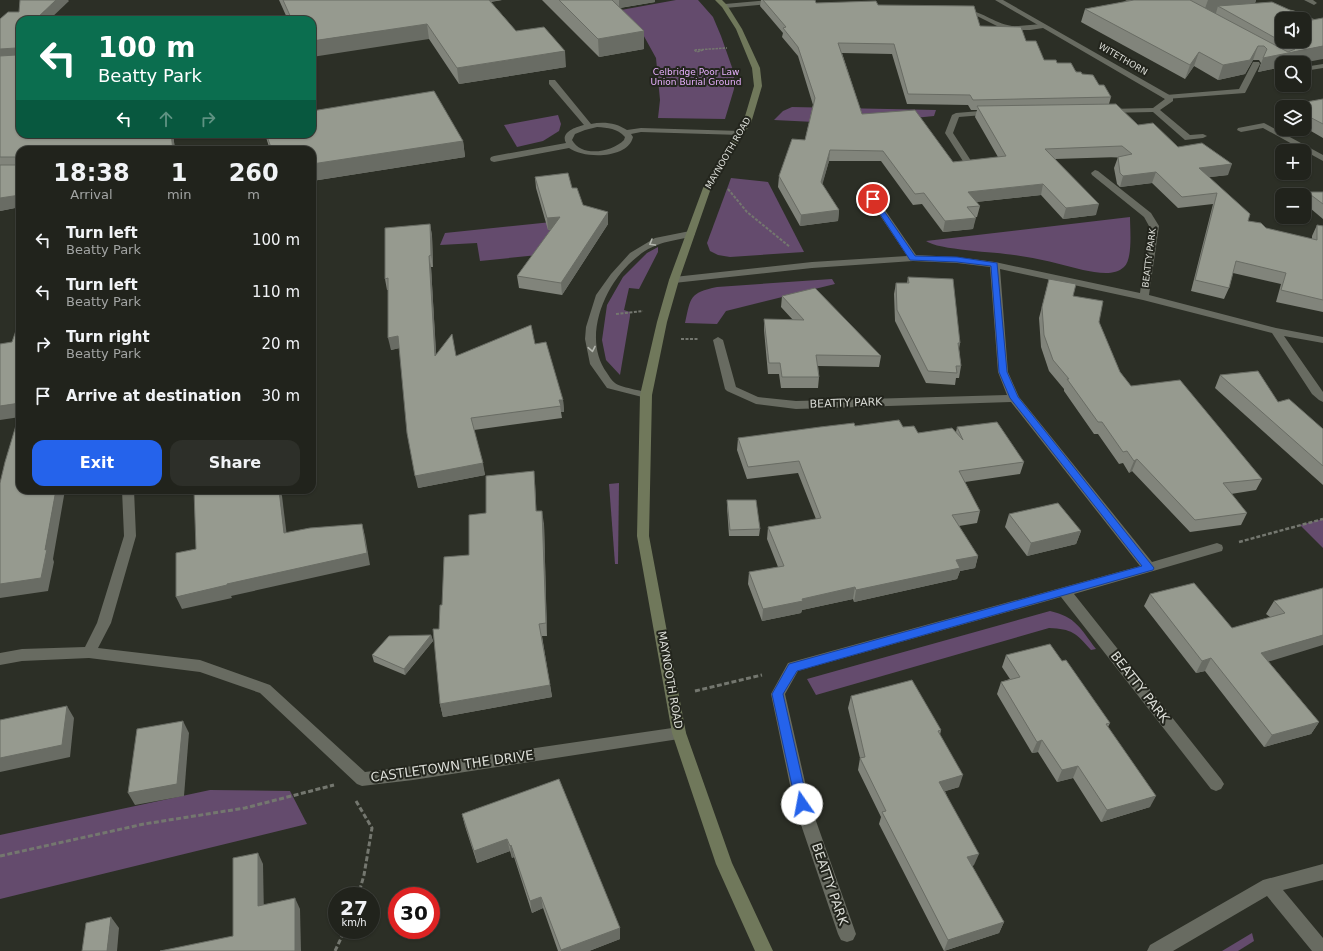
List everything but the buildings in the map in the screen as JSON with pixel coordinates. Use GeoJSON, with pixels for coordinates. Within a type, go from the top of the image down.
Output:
{"type":"FeatureCollection","features":[{"type":"Feature","properties":{"kind":"main road","name":"MAYNOOTH ROAD"},"geometry":{"type":"LineString","coordinates":[[721,3],[739,29],[756,68],[758,86],[754,104],[747,123],[707,188],[674,280],[658,338],[646,395],[643,536],[679,733],[724,864],[764,951]]}},
{"type":"Feature","properties":{"kind":"street"},"geometry":{"type":"LineString","coordinates":[[721,3],[793,0]]}},
{"type":"Feature","properties":{"kind":"street","name":"WITETHORN"},"geometry":{"type":"LineString","coordinates":[[998,0],[1166,97]]}},
{"type":"Feature","properties":{"kind":"street"},"geometry":{"type":"LineString","coordinates":[[1128,0],[1155,0]]}},
{"type":"Feature","properties":{"kind":"street"},"geometry":{"type":"LineString","coordinates":[[1132,0],[1136,7]]}},
{"type":"Feature","properties":{"kind":"street"},"geometry":{"type":"LineString","coordinates":[[1307,0],[1314,3]]}},
{"type":"Feature","properties":{"kind":"street"},"geometry":{"type":"LineString","coordinates":[[954,10],[976,12],[991,22],[1004,27],[1027,28],[1043,26]]}},
{"type":"Feature","properties":{"kind":"street"},"geometry":{"type":"LineString","coordinates":[[1269,12],[1293,12]]}},
{"type":"Feature","properties":{"kind":"street"},"geometry":{"type":"LineString","coordinates":[[1166,97],[1242,91],[1256,64]]}},
{"type":"Feature","properties":{"kind":"street"},"geometry":{"type":"LineString","coordinates":[[1311,68],[1323,66]]}},
{"type":"Feature","properties":{"kind":"street"},"geometry":{"type":"LineString","coordinates":[[552,82],[589,126]]}},
{"type":"Feature","properties":{"kind":"street"},"geometry":{"type":"LineString","coordinates":[[1096,111],[1155,110],[1170,99],[1166,97]]}},
{"type":"Feature","properties":{"kind":"street"},"geometry":{"type":"LineString","coordinates":[[1155,110],[1188,138],[1203,136]]}},
{"type":"Feature","properties":{"kind":"street"},"geometry":{"type":"LineString","coordinates":[[971,168],[950,133],[956,115],[1001,112]]}},
{"type":"Feature","properties":{"kind":"street"},"geometry":{"type":"LineString","coordinates":[[1241,130],[1264,125],[1323,158]]}},
{"type":"Feature","properties":{"kind":"street"},"geometry":{"type":"LineString","coordinates":[[570,145],[568,140],[569,136],[574,132],[589,126],[610,126],[626,133],[641,130],[741,133]]}},
{"type":"Feature","properties":{"kind":"street"},"geometry":{"type":"LineString","coordinates":[[494,159],[570,145],[583,151],[602,153],[611,152],[619,149],[628,141],[629,137],[626,133]]}},
{"type":"Feature","properties":{"kind":"street","name":"BEATTY PARK"},"geometry":{"type":"LineString","coordinates":[[1095,173],[1148,215],[1154,226],[1144,298]]}},
{"type":"Feature","properties":{"kind":"street"},"geometry":{"type":"LineString","coordinates":[[873,199],[913,258]]}},
{"type":"Feature","properties":{"kind":"street"},"geometry":{"type":"LineString","coordinates":[[646,395],[611,386],[595,364],[590,339],[594,317],[601,295],[614,276],[633,255],[658,240],[690,234]]}},
{"type":"Feature","properties":{"kind":"street","name":"BEATTY PARK"},"geometry":{"type":"LineString","coordinates":[[674,280],[812,265],[913,258],[957,260],[994,265],[1144,298],[1276,331],[1323,340]]}},
{"type":"Feature","properties":{"kind":"street"},"geometry":{"type":"LineString","coordinates":[[994,265],[1003,372],[1014,398],[1149,568]]}},
{"type":"Feature","properties":{"kind":"street"},"geometry":{"type":"LineString","coordinates":[[1276,331],[1316,392],[1323,398]]}},
{"type":"Feature","properties":{"kind":"street","name":"BEATTY PARK"},"geometry":{"type":"LineString","coordinates":[[718,340],[731,390],[756,400],[796,405],[1014,398]]}},
{"type":"Feature","properties":{"kind":"street"},"geometry":{"type":"LineString","coordinates":[[90,652],[104,623],[130,536],[128,494]]}},
{"type":"Feature","properties":{"kind":"street"},"geometry":{"type":"LineString","coordinates":[[793,668],[1217,548]]}},
{"type":"Feature","properties":{"kind":"street","name":"BEATTY PARK"},"geometry":{"type":"LineString","coordinates":[[1064,591],[1216,784]]}},
{"type":"Feature","properties":{"kind":"street","name":"CASTLETOWN THE DRIVE"},"geometry":{"type":"LineString","coordinates":[[0,659],[22,655],[90,652],[200,666],[266,689],[362,779],[413,773],[679,733]]}},
{"type":"Feature","properties":{"kind":"street","name":"BEATTY PARK"},"geometry":{"type":"LineString","coordinates":[[793,668],[778,694],[802,804],[847,934]]}},
{"type":"Feature","properties":{"kind":"street"},"geometry":{"type":"LineString","coordinates":[[1156,951],[1269,886],[1323,872]]}},
{"type":"Feature","properties":{"kind":"street"},"geometry":{"type":"LineString","coordinates":[[1269,886],[1323,951]]}},
{"type":"Feature","properties":{"kind":"path"},"geometry":{"type":"LineString","coordinates":[[715,174],[747,212],[812,265]]}},
{"type":"Feature","properties":{"kind":"path"},"geometry":{"type":"LineString","coordinates":[[594,317],[666,309]]}},
{"type":"Feature","properties":{"kind":"path"},"geometry":{"type":"LineString","coordinates":[[658,338],[718,340]]}},
{"type":"Feature","properties":{"kind":"path"},"geometry":{"type":"LineString","coordinates":[[1217,548],[1323,520]]}},
{"type":"Feature","properties":{"kind":"path"},"geometry":{"type":"LineString","coordinates":[[672,697],[793,668]]}},
{"type":"Feature","properties":{"kind":"path"},"geometry":{"type":"LineString","coordinates":[[0,856],[144,824],[245,808],[337,784]]}},
{"type":"Feature","properties":{"kind":"path"},"geometry":{"type":"LineString","coordinates":[[352,796],[372,828],[361,887]]}},
{"type":"Feature","properties":{"kind":"path"},"geometry":{"type":"LineString","coordinates":[[335,951],[341,939]]}},
{"type":"Feature","properties":{"kind":"green space","name":"Celbridge Poor Law Union Burial Ground"},"geometry":{"type":"Polygon","coordinates":[[[676,0],[698,0],[713,17],[721,36],[734,73],[734,89],[725,119],[658,118],[660,100],[656,58],[640,29],[621,10],[676,0]]]}},
{"type":"Feature","properties":{"kind":"green space"},"geometry":{"type":"Polygon","coordinates":[[[792,107],[936,110],[934,116],[855,124],[774,120],[783,111],[792,107]]]}},
{"type":"Feature","properties":{"kind":"green space"},"geometry":{"type":"Polygon","coordinates":[[[558,115],[561,124],[559,131],[543,141],[517,147],[504,125],[558,115]]]}},
{"type":"Feature","properties":{"kind":"green space"},"geometry":{"type":"Polygon","coordinates":[[[731,178],[768,182],[804,252],[730,257],[718,255],[710,251],[707,243],[731,178]]]}},
{"type":"Feature","properties":{"kind":"green space"},"geometry":{"type":"Polygon","coordinates":[[[1130,217],[1129,258],[1124,267],[1110,273],[1099,273],[1083,270],[1023,256],[942,247],[926,241],[1130,217]]]}},
{"type":"Feature","properties":{"kind":"green space"},"geometry":{"type":"Polygon","coordinates":[[[571,220],[548,254],[480,261],[477,243],[440,245],[445,233],[571,220]]]}},
{"type":"Feature","properties":{"kind":"green space"},"geometry":{"type":"Polygon","coordinates":[[[658,247],[658,252],[639,289],[629,288],[624,310],[630,312],[630,316],[620,375],[606,360],[602,340],[607,305],[623,277],[647,253],[658,247]]]}},
{"type":"Feature","properties":{"kind":"green space"},"geometry":{"type":"Polygon","coordinates":[[[832,279],[835,284],[726,311],[717,324],[685,323],[690,302],[696,294],[708,289],[717,287],[832,279]]]}},
{"type":"Feature","properties":{"kind":"green space"},"geometry":{"type":"Polygon","coordinates":[[[619,483],[618,564],[615,564],[609,484],[619,483]]]}},
{"type":"Feature","properties":{"kind":"green space"},"geometry":{"type":"Polygon","coordinates":[[[1323,519],[1323,548],[1300,525],[1323,519]]]}},
{"type":"Feature","properties":{"kind":"green space"},"geometry":{"type":"Polygon","coordinates":[[[1050,611],[1059,613],[1077,624],[1096,649],[1091,650],[1073,633],[1063,629],[1049,628],[816,695],[807,679],[1050,611]]]}},
{"type":"Feature","properties":{"kind":"green space"},"geometry":{"type":"Polygon","coordinates":[[[210,790],[290,791],[307,824],[0,899],[0,835],[210,790]]]}},
{"type":"Feature","properties":{"kind":"green space"},"geometry":{"type":"Polygon","coordinates":[[[1252,933],[1254,941],[1238,951],[1222,951],[1252,933]]]}},
{"type":"Feature","properties":{"kind":"route"},"geometry":{"type":"LineString","coordinates":[[802,804],[778,694],[793,668],[1149,568],[1014,398],[1003,372],[994,265],[957,260],[913,258],[873,199]]}}]}
